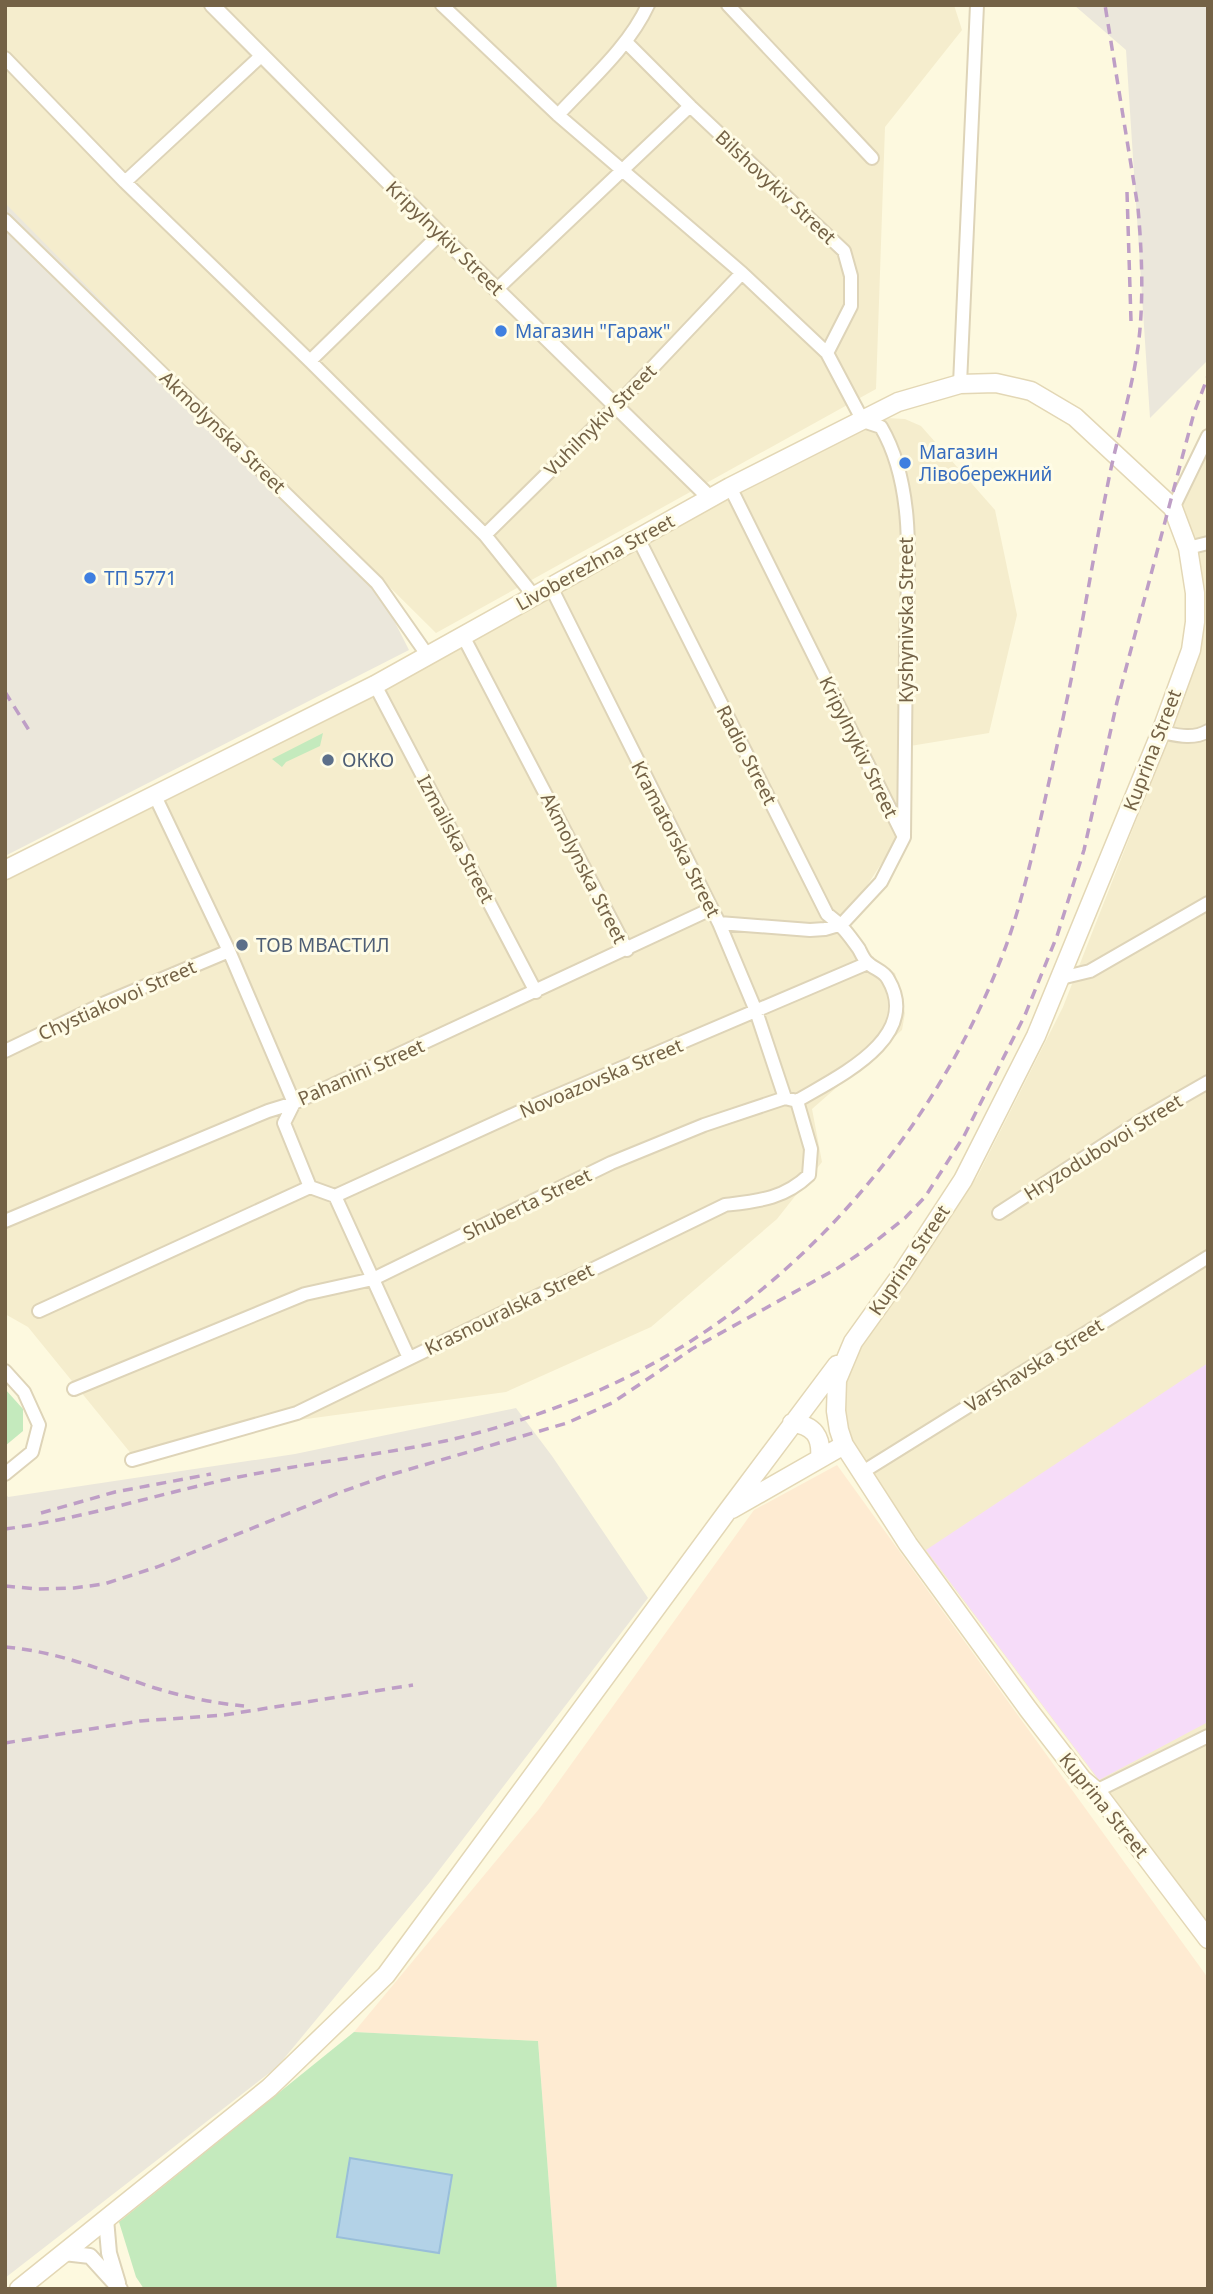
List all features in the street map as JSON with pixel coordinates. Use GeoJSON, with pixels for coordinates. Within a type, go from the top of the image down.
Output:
{"type":"FeatureCollection","features":[{"type":"Feature","properties":{"kind":"main road","name":"Livoberezhna Street"},"geometry":{"type":"LineString","coordinates":[[5,870],[376,685],[730,486],[898,402],[960,384],[996,383],[1031,391],[1075,417],[1173,508]]}},
{"type":"Feature","properties":{"kind":"main road","name":"Kuprina Street"},"geometry":{"type":"LineString","coordinates":[[1173,508],[1188,548],[1195,593],[1195,622],[1191,650],[1161,732],[1036,1036],[963,1180],[853,1342],[837,1380],[836,1411],[844,1445],[908,1544],[1028,1709],[1082,1779],[1096,1791],[1208,1938]]}},
{"type":"Feature","properties":{"kind":"main road"},"geometry":{"type":"LineString","coordinates":[[23,2287],[269,2088],[386,1975],[792,1423],[815,1387],[853,1342]]}},
{"type":"Feature","properties":{"kind":"main road"},"geometry":{"type":"LineString","coordinates":[[792,1423],[807,1424],[816,1434],[821,1447],[820,1458]]}},
{"type":"Feature","properties":{"kind":"main road"},"geometry":{"type":"LineString","coordinates":[[726,1513],[844,1445]]}},
{"type":"Feature","properties":{"kind":"street","name":"Kripylnykiv Street"},"geometry":{"type":"LineString","coordinates":[[212,5],[440,234],[710,498]]}},
{"type":"Feature","properties":{"kind":"street"},"geometry":{"type":"LineString","coordinates":[[442,5],[558,115],[742,272],[827,353],[863,421]]}},
{"type":"Feature","properties":{"kind":"street"},"geometry":{"type":"LineString","coordinates":[[558,115],[626,41],[648,5]]}},
{"type":"Feature","properties":{"kind":"street"},"geometry":{"type":"LineString","coordinates":[[728,5],[872,158]]}},
{"type":"Feature","properties":{"kind":"street"},"geometry":{"type":"LineString","coordinates":[[960,384],[977,5]]}},
{"type":"Feature","properties":{"kind":"street","name":"Bilshovykiv Street"},"geometry":{"type":"LineString","coordinates":[[626,41],[690,106],[844,251],[851,276],[851,306],[827,353]]}},
{"type":"Feature","properties":{"kind":"street"},"geometry":{"type":"LineString","coordinates":[[125,182],[262,55]]}},
{"type":"Feature","properties":{"kind":"street"},"geometry":{"type":"LineString","coordinates":[[5,58],[125,182],[485,535],[534,596]]}},
{"type":"Feature","properties":{"kind":"street"},"geometry":{"type":"LineString","coordinates":[[497,289],[690,106]]}},
{"type":"Feature","properties":{"kind":"street","name":"Akmolynska Street"},"geometry":{"type":"LineString","coordinates":[[5,220],[377,583],[428,656]]}},
{"type":"Feature","properties":{"kind":"street"},"geometry":{"type":"LineString","coordinates":[[310,361],[440,234]]}},
{"type":"Feature","properties":{"kind":"street","name":"Vuhilnykiv Street"},"geometry":{"type":"LineString","coordinates":[[485,535],[617,405],[742,272]]}},
{"type":"Feature","properties":{"kind":"street","name":"Kyshynivska Street"},"geometry":{"type":"LineString","coordinates":[[863,421],[881,427],[891,444],[901,475],[907,537],[904,836]]}},
{"type":"Feature","properties":{"kind":"street"},"geometry":{"type":"LineString","coordinates":[[1173,508],[1208,436]]}},
{"type":"Feature","properties":{"kind":"street","name":"Kripylnykiv Street"},"geometry":{"type":"LineString","coordinates":[[730,486],[904,836],[881,882],[842,924]]}},
{"type":"Feature","properties":{"kind":"street","name":"Radio Street"},"geometry":{"type":"LineString","coordinates":[[638,538],[827,914],[842,924],[868,963]]}},
{"type":"Feature","properties":{"kind":"street"},"geometry":{"type":"LineString","coordinates":[[1188,548],[1208,543]]}},
{"type":"Feature","properties":{"kind":"street","name":"Kramatorska Street"},"geometry":{"type":"LineString","coordinates":[[551,587],[719,923],[791,1099]]}},
{"type":"Feature","properties":{"kind":"street","name":"Akmolynska Street"},"geometry":{"type":"LineString","coordinates":[[463,636],[627,950]]}},
{"type":"Feature","properties":{"kind":"street","name":"Izmailska Street"},"geometry":{"type":"LineString","coordinates":[[376,685],[536,992]]}},
{"type":"Feature","properties":{"kind":"street"},"geometry":{"type":"LineString","coordinates":[[1161,732],[1181,737],[1208,731]]}},
{"type":"Feature","properties":{"kind":"street"},"geometry":{"type":"LineString","coordinates":[[155,796],[229,951],[294,1103],[284,1123],[310,1187]]}},
{"type":"Feature","properties":{"kind":"street"},"geometry":{"type":"LineString","coordinates":[[1061,978],[1090,971],[1208,903]]}},
{"type":"Feature","properties":{"kind":"street","name":"Pahanini Street"},"geometry":{"type":"LineString","coordinates":[[5,1221],[268,1111],[294,1103],[711,909]]}},
{"type":"Feature","properties":{"kind":"street"},"geometry":{"type":"LineString","coordinates":[[719,923],[810,930],[842,924]]}},
{"type":"Feature","properties":{"kind":"street","name":"Chystiakovoi Street"},"geometry":{"type":"LineString","coordinates":[[5,1051],[105,1003],[229,951]]}},
{"type":"Feature","properties":{"kind":"street","name":"Novoazovska Street"},"geometry":{"type":"LineString","coordinates":[[335,1196],[530,1107],[868,963]]}},
{"type":"Feature","properties":{"kind":"street","name":"Shuberta Street"},"geometry":{"type":"LineString","coordinates":[[74,1389],[305,1294],[373,1279],[611,1163],[704,1125],[791,1099],[854,1067],[881,1044],[893,1028],[897,1004],[888,979],[878,968],[868,963]]}},
{"type":"Feature","properties":{"kind":"street","name":"Hryzodubovoi Street"},"geometry":{"type":"LineString","coordinates":[[999,1213],[1147,1117],[1208,1082]]}},
{"type":"Feature","properties":{"kind":"street","name":"Krasnouralska Street"},"geometry":{"type":"LineString","coordinates":[[132,1460],[298,1413],[725,1205],[763,1200],[796,1187],[809,1175],[811,1149],[791,1099]]}},
{"type":"Feature","properties":{"kind":"street"},"geometry":{"type":"LineString","coordinates":[[38,1311],[310,1187],[335,1196],[409,1358]]}},
{"type":"Feature","properties":{"kind":"street","name":"Varshavska Street"},"geometry":{"type":"LineString","coordinates":[[861,1473],[1208,1257]]}},
{"type":"Feature","properties":{"kind":"street"},"geometry":{"type":"LineString","coordinates":[[5,1371],[24,1392],[39,1424],[32,1452],[5,1474]]}},
{"type":"Feature","properties":{"kind":"street"},"geometry":{"type":"LineString","coordinates":[[1096,1791],[1208,1736]]}},
{"type":"Feature","properties":{"kind":"street"},"geometry":{"type":"LineString","coordinates":[[106,2219],[109,2253],[120,2288]]}},
{"type":"Feature","properties":{"kind":"street"},"geometry":{"type":"LineString","coordinates":[[64,2253],[90,2256],[120,2288]]}},
{"type":"Feature","properties":{"kind":"shaded area"},"geometry":{"type":"Polygon","coordinates":[[[5,5],[954,5],[962,30],[885,127],[876,389],[436,633],[5,206],[5,5]]]}},
{"type":"Feature","properties":{"kind":"shaded area"},"geometry":{"type":"Polygon","coordinates":[[[1074,5],[1208,5],[1208,360],[1150,418],[1126,50],[1074,5]]]}},
{"type":"Feature","properties":{"kind":"shaded area"},"geometry":{"type":"Polygon","coordinates":[[[5,203],[371,575],[409,650],[5,856],[5,203]]]}},
{"type":"Feature","properties":{"kind":"shaded area"},"geometry":{"type":"Polygon","coordinates":[[[866,417],[905,419],[921,426],[995,510],[1017,615],[989,733],[898,748],[898,838],[842,924],[857,958],[895,973],[905,1013],[902,1030],[812,1109],[822,1162],[777,1219],[651,1327],[506,1392],[284,1422],[133,1456],[28,1327],[5,1314],[5,875],[866,417]]]}},
{"type":"Feature","properties":{"kind":"shaded area"},"geometry":{"type":"Polygon","coordinates":[[[1208,451],[1208,1926],[926,1551],[849,1441],[843,1429],[842,1380],[856,1345],[977,1177],[1063,1007],[1199,654],[1204,623],[1204,592],[1194,537],[1182,503],[1208,451]]]}},
{"type":"Feature","properties":{"kind":"shaded area"},"geometry":{"type":"Polygon","coordinates":[[[1208,1363],[1208,1722],[1099,1780],[926,1550],[1208,1363]]]}},
{"type":"Feature","properties":{"kind":"shaded area"},"geometry":{"type":"Polygon","coordinates":[[[516,1408],[552,1456],[648,1598],[430,1882],[277,2067],[5,2278],[5,1493],[8,1497],[295,1454],[516,1408]]]}},
{"type":"Feature","properties":{"kind":"shaded area"},"geometry":{"type":"Polygon","coordinates":[[[837,1465],[1208,1978],[1208,2289],[557,2289],[538,2041],[354,2032],[539,1809],[754,1510],[837,1465]]]}},
{"type":"Feature","properties":{"kind":"green space"},"geometry":{"type":"Polygon","coordinates":[[[323,733],[320,746],[286,762],[282,767],[272,759],[323,733]]]}},
{"type":"Feature","properties":{"kind":"green space"},"geometry":{"type":"Polygon","coordinates":[[[5,1389],[23,1409],[23,1431],[5,1446],[5,1389]]]}},
{"type":"Feature","properties":{"kind":"green space"},"geometry":{"type":"Polygon","coordinates":[[[354,2032],[538,2041],[557,2289],[144,2289],[136,2277],[119,2222],[354,2032]]]}},
{"type":"Feature","properties":{"kind":"water"},"geometry":{"type":"Polygon","coordinates":[[[350,2158],[452,2175],[439,2253],[337,2237],[350,2158]]]}},
{"type":"Feature","properties":{"kind":"railway"},"geometry":{"type":"LineString","coordinates":[[5,1529],[89,1513],[229,1479],[445,1441],[568,1403],[640,1370],[708,1329],[772,1281],[830,1226],[883,1165],[929,1100],[969,1031],[1012,929],[1058,742],[1110,473],[1135,363],[1142,295],[1138,208],[1105,5]]}},
{"type":"Feature","properties":{"kind":"railway"},"geometry":{"type":"LineString","coordinates":[[1127,192],[1131,321]]}},
{"type":"Feature","properties":{"kind":"railway"},"geometry":{"type":"LineString","coordinates":[[5,1586],[37,1589],[104,1584],[157,1567],[383,1477],[567,1423],[612,1403],[692,1349],[838,1268],[905,1218],[925,1197],[964,1136],[1025,1015],[1057,936],[1084,850],[1117,702],[1194,413],[1208,376]]}},
{"type":"Feature","properties":{"kind":"railway"},"geometry":{"type":"LineString","coordinates":[[5,692],[32,735]]}},
{"type":"Feature","properties":{"kind":"railway"},"geometry":{"type":"LineString","coordinates":[[41,1513],[115,1492],[211,1474]]}},
{"type":"Feature","properties":{"kind":"railway"},"geometry":{"type":"LineString","coordinates":[[5,1647],[45,1653],[177,1694],[244,1706]]}},
{"type":"Feature","properties":{"kind":"railway"},"geometry":{"type":"LineString","coordinates":[[5,1743],[140,1721],[224,1715],[413,1685]]}},
{"type":"Feature","properties":{"kind":"place","name":"Магазин \"Гараж\""},"geometry":{"type":"Point","coordinates":[501,331]}},
{"type":"Feature","properties":{"kind":"place","name":"Магазин Лівобережний"},"geometry":{"type":"Point","coordinates":[905,463]}},
{"type":"Feature","properties":{"kind":"place","name":"ТП 5771"},"geometry":{"type":"Point","coordinates":[90,578]}},
{"type":"Feature","properties":{"kind":"place","name":"ОККО"},"geometry":{"type":"Point","coordinates":[328,760]}},
{"type":"Feature","properties":{"kind":"place","name":"ТОВ МВАСТИЛ"},"geometry":{"type":"Point","coordinates":[242,945]}}]}
